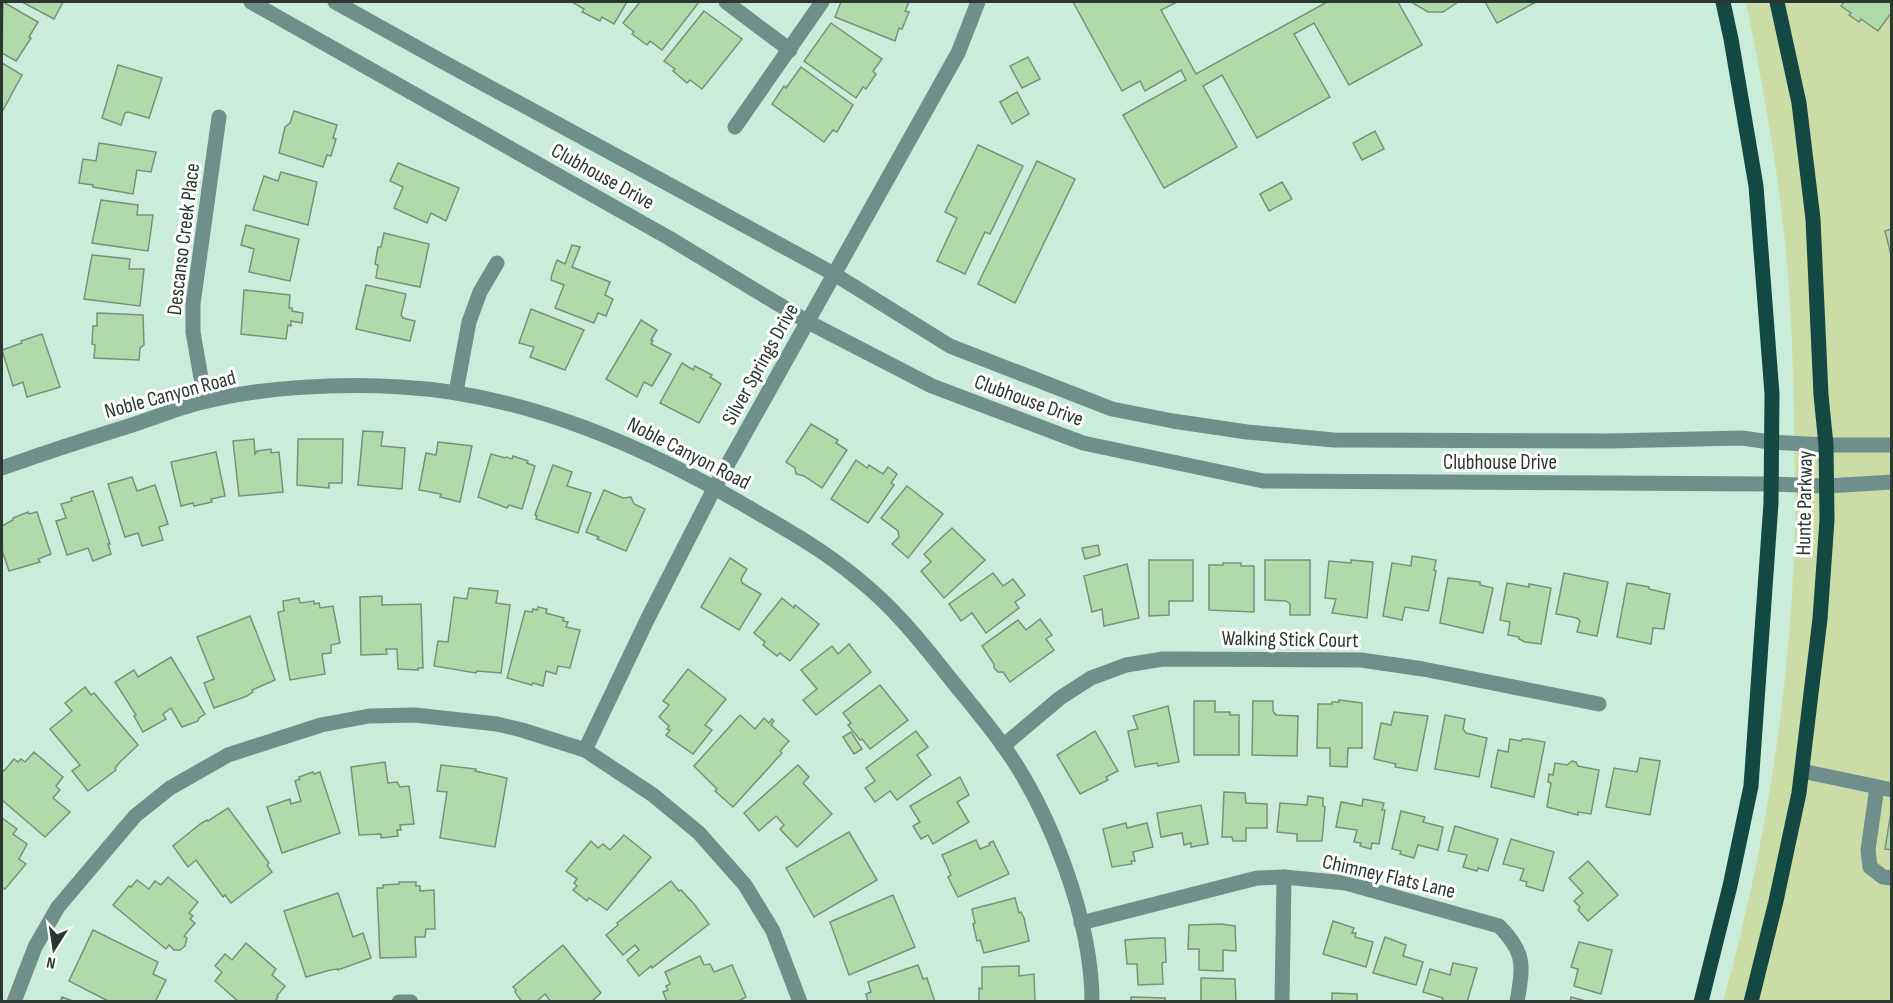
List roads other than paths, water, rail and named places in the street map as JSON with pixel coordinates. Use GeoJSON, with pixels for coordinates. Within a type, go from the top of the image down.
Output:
{"type":"FeatureCollection","features":[{"type":"Feature","properties":{"kind":"main road","name":"Hunte Parkway"},"geometry":{"type":"LineString","coordinates":[[1701,1002],[1730,886],[1751,786],[1772,483],[1770,442],[1772,394],[1756,186],[1723,2]]}},
{"type":"Feature","properties":{"kind":"main road","name":"Hunte Parkway"},"geometry":{"type":"LineString","coordinates":[[1751,1002],[1799,793],[1820,619],[1827,520],[1826,445],[1821,395],[1813,219],[1799,103],[1777,2]]}},
{"type":"Feature","properties":{"kind":"street","name":"Clubhouse Drive"},"geometry":{"type":"LineString","coordinates":[[252,2],[669,238],[808,322],[932,386],[1083,443],[1263,481],[1772,483],[1827,486],[1892,482]]}},
{"type":"Feature","properties":{"kind":"street","name":"Clubhouse Drive"},"geometry":{"type":"LineString","coordinates":[[335,2],[834,274],[950,346],[1112,409],[1247,432],[1334,440],[1610,441],[1742,438],[1826,445],[1892,446]]}},
{"type":"Feature","properties":{"kind":"street"},"geometry":{"type":"LineString","coordinates":[[726,2],[790,50]]}},
{"type":"Feature","properties":{"kind":"street"},"geometry":{"type":"LineString","coordinates":[[735,127],[822,2]]}},
{"type":"Feature","properties":{"kind":"street","name":"Silver Springs Drive"},"geometry":{"type":"LineString","coordinates":[[585,750],[648,618],[715,488],[958,53],[978,2]]}},
{"type":"Feature","properties":{"kind":"street","name":"Descanso Creek Place"},"geometry":{"type":"LineString","coordinates":[[205,401],[193,332],[193,304],[219,117]]}},
{"type":"Feature","properties":{"kind":"street"},"geometry":{"type":"LineString","coordinates":[[456,392],[470,322],[480,292],[497,263]]}},
{"type":"Feature","properties":{"kind":"street","name":"Noble Canyon Road"},"geometry":{"type":"LineString","coordinates":[[2,468],[205,401],[265,391],[333,387],[399,386],[456,392],[543,414],[638,448],[715,488],[822,551],[861,580],[903,619],[1003,746],[1029,787],[1042,813],[1063,862],[1081,922],[1092,978],[1092,1002]]}},
{"type":"Feature","properties":{"kind":"street","name":"Walking Stick Court"},"geometry":{"type":"LineString","coordinates":[[1003,746],[1060,698],[1091,678],[1126,665],[1163,659],[1361,660],[1423,669],[1599,704]]}},
{"type":"Feature","properties":{"kind":"street"},"geometry":{"type":"LineString","coordinates":[[14,1002],[35,947],[58,907],[135,816],[170,788],[228,755],[321,725],[369,716],[415,715],[497,724],[585,750],[653,795],[699,833],[737,876],[773,931],[800,1002]]}},
{"type":"Feature","properties":{"kind":"street"},"geometry":{"type":"LineString","coordinates":[[1802,771],[1884,788],[1868,850],[1870,867],[1883,877],[1892,878]]}},
{"type":"Feature","properties":{"kind":"street"},"geometry":{"type":"LineString","coordinates":[[1282,1002],[1284,877]]}},
{"type":"Feature","properties":{"kind":"street","name":"Chimney Flats Lane"},"geometry":{"type":"LineString","coordinates":[[1081,922],[1257,878],[1284,877],[1346,883],[1499,926],[1514,940],[1522,966],[1517,1002]]}},
{"type":"Feature","properties":{"kind":"street"},"geometry":{"type":"LineString","coordinates":[[399,1002],[411,1002]]}}]}
